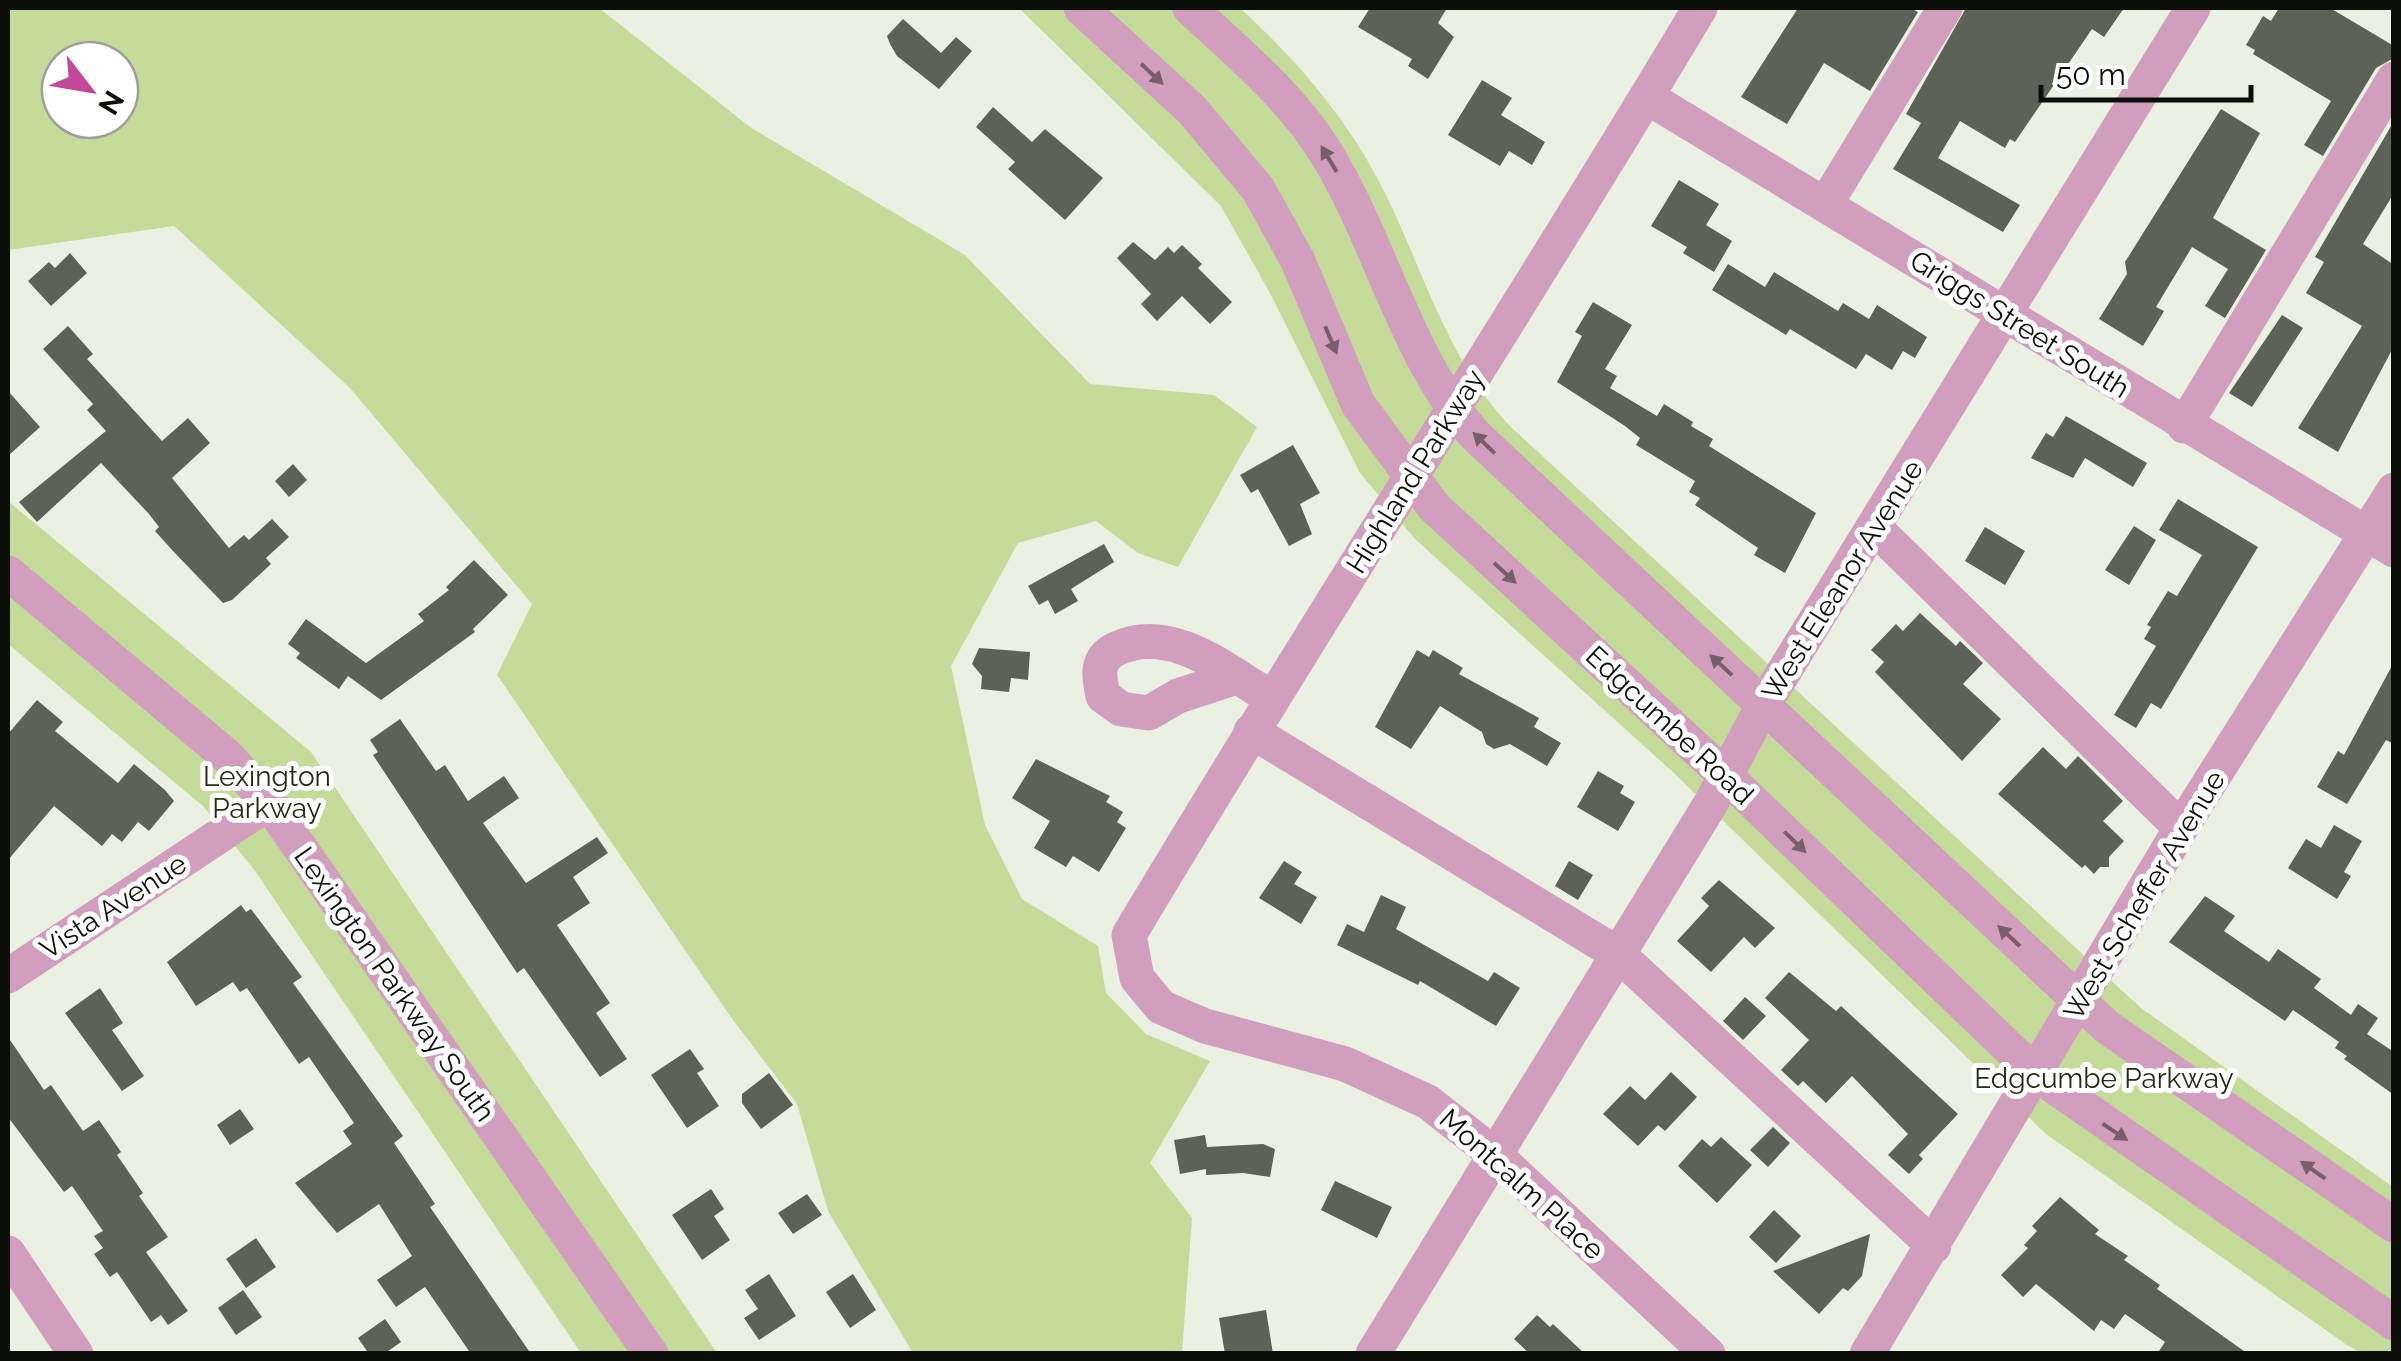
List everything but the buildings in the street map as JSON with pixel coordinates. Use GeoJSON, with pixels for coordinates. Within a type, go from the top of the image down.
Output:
{"type":"FeatureCollection","features":[{"type":"Feature","properties":{"kind":"street","name":"Edgcumbe Road"},"geometry":{"type":"LineString","coordinates":[[1081,8],[1192,110],[1258,189],[1298,260],[1358,404],[1434,507],[1726,777],[2036,1074],[2390,1313]]}},
{"type":"Feature","properties":{"kind":"street"},"geometry":{"type":"LineString","coordinates":[[1190,8],[1275,88],[1325,151],[1354,202],[1419,351],[1453,410],[2106,1027],[2394,1225]]}},
{"type":"Feature","properties":{"kind":"street","name":"Highland Parkway"},"geometry":{"type":"LineString","coordinates":[[1130,935],[1270,698],[1412,480],[1700,8]]}},
{"type":"Feature","properties":{"kind":"street"},"geometry":{"type":"LineString","coordinates":[[1825,205],[1945,8]]}},
{"type":"Feature","properties":{"kind":"street","name":"West Eleanor Avenue"},"geometry":{"type":"LineString","coordinates":[[1381,1350],[1494,1154],[1726,777],[1764,704],[2193,8]]}},
{"type":"Feature","properties":{"kind":"street"},"geometry":{"type":"LineString","coordinates":[[2184,426],[2394,78]]}},
{"type":"Feature","properties":{"kind":"street","name":"Griggs Street South"},"geometry":{"type":"LineString","coordinates":[[1647,96],[2380,542]]}},
{"type":"Feature","properties":{"kind":"street","name":"West Scheffer Avenue"},"geometry":{"type":"LineString","coordinates":[[1867,1354],[2181,828],[2380,542],[2394,490]]}},
{"type":"Feature","properties":{"kind":"street"},"geometry":{"type":"LineString","coordinates":[[1874,528],[2181,828]]}},
{"type":"Feature","properties":{"kind":"street","name":"Lexington Parkway South"},"geometry":{"type":"LineString","coordinates":[[8,574],[227,756],[269,803],[651,1354]]}},
{"type":"Feature","properties":{"kind":"street"},"geometry":{"type":"LineString","coordinates":[[1236,677],[1270,698]]}},
{"type":"Feature","properties":{"kind":"street"},"geometry":{"type":"LineString","coordinates":[[1251,731],[1618,954],[1934,1246]]}},
{"type":"Feature","properties":{"kind":"street","name":"Vista Avenue"},"geometry":{"type":"LineString","coordinates":[[8,976],[269,803]]}},
{"type":"Feature","properties":{"kind":"street","name":"Montcalm Place"},"geometry":{"type":"LineString","coordinates":[[1130,935],[1136,978],[1161,1007],[1205,1026],[1345,1064],[1393,1082],[1428,1102],[1494,1154],[1708,1354]]}},
{"type":"Feature","properties":{"kind":"street"},"geometry":{"type":"LineString","coordinates":[[8,1253],[76,1354]]}},
{"type":"Feature","properties":{"kind":"green space"},"geometry":{"type":"Polygon","coordinates":[[[8,8],[599,8],[750,127],[965,255],[1090,384],[1214,395],[1257,427],[1178,567],[1138,553],[1096,521],[1018,543],[951,666],[985,825],[1022,899],[1098,946],[1106,993],[1146,1034],[1210,1061],[1150,1163],[1192,1218],[1182,1353],[913,1353],[828,1211],[797,1104],[730,1016],[497,675],[532,604],[350,388],[174,226],[8,250],[8,8]]]}},
{"type":"Feature","properties":{"kind":"green space","name":"Edgcumbe Parkway"},"geometry":{"type":"Polygon","coordinates":[[[1019,8],[1240,8],[1261,28],[1302,71],[1356,142],[1385,193],[1454,346],[1512,428],[2141,1008],[2393,1187],[2393,1353],[2361,1353],[2347,1345],[2046,1134],[1675,774],[1415,539],[1360,473],[1271,295],[1221,206],[1019,8]]]}},
{"type":"Feature","properties":{"kind":"green space","name":"Lexington Parkway"},"geometry":{"type":"Polygon","coordinates":[[[8,501],[311,752],[717,1353],[581,1353],[255,871],[203,806],[8,644],[8,501]]]}}]}
